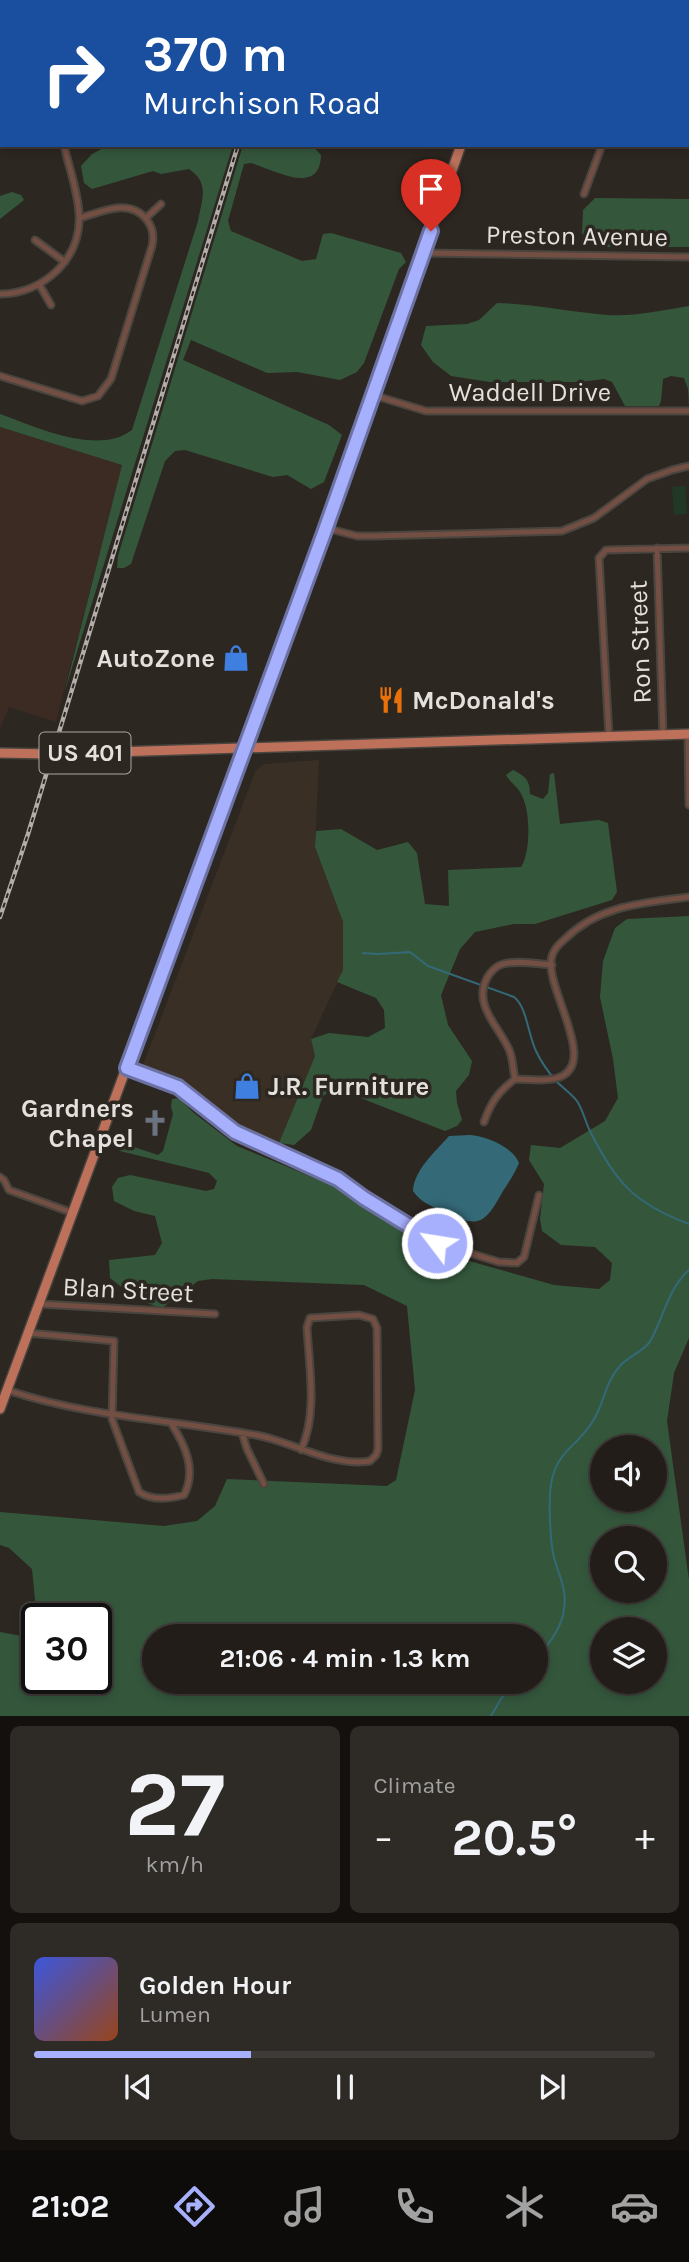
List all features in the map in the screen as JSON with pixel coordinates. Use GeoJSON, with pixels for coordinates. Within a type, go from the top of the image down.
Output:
{"type":"FeatureCollection","features":[{"type":"Feature","properties":{"kind":"main road"},"geometry":{"type":"LineString","coordinates":[[0,1409],[326,528],[460,147]]}},
{"type":"Feature","properties":{"kind":"main road","name":"US 401"},"geometry":{"type":"LineString","coordinates":[[0,753],[52,754],[688,734]]}},
{"type":"Feature","properties":{"kind":"street"},"geometry":{"type":"LineString","coordinates":[[0,294],[15,293],[39,284],[54,274],[65,262],[78,235],[77,200],[64,147]]}},
{"type":"Feature","properties":{"kind":"street"},"geometry":{"type":"LineString","coordinates":[[584,194],[601,147]]}},
{"type":"Feature","properties":{"kind":"street"},"geometry":{"type":"LineString","coordinates":[[146,218],[161,204]]}},
{"type":"Feature","properties":{"kind":"street"},"geometry":{"type":"LineString","coordinates":[[0,376],[82,401],[102,393],[111,379],[152,246],[153,233],[146,218],[137,210],[124,207],[79,218]]}},
{"type":"Feature","properties":{"kind":"street"},"geometry":{"type":"LineString","coordinates":[[34,240],[65,262]]}},
{"type":"Feature","properties":{"kind":"street","name":"Preston Avenue"},"geometry":{"type":"LineString","coordinates":[[423,253],[689,257]]}},
{"type":"Feature","properties":{"kind":"street"},"geometry":{"type":"LineString","coordinates":[[39,284],[51,305]]}},
{"type":"Feature","properties":{"kind":"street","name":"Waddell Drive"},"geometry":{"type":"LineString","coordinates":[[373,395],[426,411],[689,411]]}},
{"type":"Feature","properties":{"kind":"street"},"geometry":{"type":"LineString","coordinates":[[326,528],[344,534],[374,536],[562,531],[594,518],[647,479],[689,466]]}},
{"type":"Feature","properties":{"kind":"street","name":"Ron Street"},"geometry":{"type":"LineString","coordinates":[[657,548],[663,734]]}},
{"type":"Feature","properties":{"kind":"street"},"geometry":{"type":"LineString","coordinates":[[610,737],[599,558],[606,550],[689,548]]}},
{"type":"Feature","properties":{"kind":"street"},"geometry":{"type":"LineString","coordinates":[[688,734],[689,805]]}},
{"type":"Feature","properties":{"kind":"street"},"geometry":{"type":"LineString","coordinates":[[484,1122],[491,1102],[498,1092],[515,1079],[555,1080],[566,1075],[573,1065],[575,1054],[552,975],[552,957],[559,944],[589,919],[625,906],[689,897]]}},
{"type":"Feature","properties":{"kind":"street"},"geometry":{"type":"LineString","coordinates":[[515,1079],[512,1055],[485,1009],[482,998],[485,982],[492,970],[501,964],[552,965]]}},
{"type":"Feature","properties":{"kind":"street"},"geometry":{"type":"LineString","coordinates":[[127,1068],[178,1087],[235,1132],[338,1179],[437,1243],[499,1262],[517,1263],[524,1257],[539,1195]]}},
{"type":"Feature","properties":{"kind":"street"},"geometry":{"type":"LineString","coordinates":[[0,1177],[9,1190],[73,1213]]}},
{"type":"Feature","properties":{"kind":"street","name":"Blan Street"},"geometry":{"type":"LineString","coordinates":[[40,1304],[215,1314]]}},
{"type":"Feature","properties":{"kind":"street"},"geometry":{"type":"LineString","coordinates":[[7,1390],[113,1414],[267,1437],[301,1451],[366,1462],[376,1455],[379,1409],[377,1328],[373,1319],[359,1315],[310,1318],[307,1327],[311,1407],[301,1451]]}},
{"type":"Feature","properties":{"kind":"street"},"geometry":{"type":"LineString","coordinates":[[29,1333],[114,1342],[115,1429],[139,1492],[147,1498],[184,1495],[189,1485],[191,1471],[184,1444],[172,1423]]}},
{"type":"Feature","properties":{"kind":"street"},"geometry":{"type":"LineString","coordinates":[[242,1433],[264,1484]]}},
{"type":"Feature","properties":{"kind":"shaded area"},"geometry":{"type":"Polygon","coordinates":[[[0,427],[122,465],[56,722],[9,707],[0,728],[0,427]]]}},
{"type":"Feature","properties":{"kind":"shaded area"},"geometry":{"type":"Polygon","coordinates":[[[319,760],[315,847],[343,922],[343,970],[311,1039],[315,1056],[279,1143],[249,1132],[201,1094],[143,1065],[256,770],[264,764],[319,760]]]}},
{"type":"Feature","properties":{"kind":"green space"},"geometry":{"type":"Polygon","coordinates":[[[105,147],[232,147],[64,694],[122,465],[0,427],[0,414],[49,432],[85,440],[118,437],[132,430],[198,221],[203,192],[200,180],[189,169],[161,174],[153,171],[92,189],[84,183],[81,166],[92,154],[105,147]]]}},
{"type":"Feature","properties":{"kind":"green space"},"geometry":{"type":"Polygon","coordinates":[[[242,147],[314,147],[321,155],[319,168],[313,175],[305,178],[283,175],[251,163],[244,164],[228,221],[231,231],[302,261],[316,259],[323,234],[331,233],[401,253],[406,262],[399,269],[364,363],[357,372],[340,380],[297,372],[267,373],[191,340],[183,360],[329,425],[342,435],[324,482],[311,489],[287,475],[273,477],[185,450],[175,451],[165,461],[131,564],[117,568],[118,556],[242,147]]]}},
{"type":"Feature","properties":{"kind":"green space"},"geometry":{"type":"Polygon","coordinates":[[[12,192],[21,195],[24,200],[0,219],[0,196],[12,192]]]}},
{"type":"Feature","properties":{"kind":"green space"},"geometry":{"type":"Polygon","coordinates":[[[595,198],[689,199],[689,247],[597,247],[582,234],[583,210],[595,198]]]}},
{"type":"Feature","properties":{"kind":"green space"},"geometry":{"type":"Polygon","coordinates":[[[497,303],[617,315],[689,306],[689,407],[684,378],[671,376],[663,379],[659,406],[625,406],[612,382],[604,379],[580,382],[490,382],[451,376],[433,362],[421,345],[426,326],[467,324],[479,320],[497,303]]]}},
{"type":"Feature","properties":{"kind":"green space"},"geometry":{"type":"Polygon","coordinates":[[[685,486],[687,514],[674,515],[672,487],[685,486]]]}},
{"type":"Feature","properties":{"kind":"green space"},"geometry":{"type":"Polygon","coordinates":[[[513,770],[526,779],[530,794],[543,799],[548,793],[550,774],[554,773],[560,824],[599,820],[608,823],[617,892],[612,900],[535,924],[514,924],[475,932],[460,949],[441,995],[448,1025],[472,1061],[469,1075],[456,1091],[462,1120],[457,1126],[445,1131],[335,1088],[323,1096],[311,1130],[294,1145],[279,1143],[315,1056],[311,1039],[329,1033],[368,1037],[385,1028],[384,1010],[376,998],[337,982],[343,970],[343,922],[315,847],[316,831],[341,829],[377,850],[408,842],[417,853],[425,904],[449,906],[448,870],[521,867],[527,851],[528,819],[524,799],[506,775],[513,770]]]}},
{"type":"Feature","properties":{"kind":"green space"},"geometry":{"type":"Polygon","coordinates":[[[689,916],[689,1338],[674,1373],[667,1421],[689,1580],[689,1716],[0,1716],[0,1632],[21,1636],[21,1694],[112,1694],[112,1603],[35,1603],[32,1569],[9,1548],[0,1545],[0,1512],[164,1526],[197,1521],[215,1506],[227,1479],[387,1486],[396,1480],[415,1390],[407,1306],[364,1285],[212,1279],[198,1281],[162,1308],[128,1292],[110,1278],[109,1260],[155,1255],[162,1243],[155,1216],[134,1211],[114,1201],[112,1187],[118,1178],[130,1175],[206,1191],[214,1189],[217,1181],[209,1173],[120,1151],[111,1143],[116,1141],[158,1155],[163,1151],[173,1114],[172,1099],[179,1098],[237,1146],[336,1187],[427,1249],[554,1285],[599,1289],[610,1280],[612,1263],[595,1247],[561,1245],[542,1231],[540,1219],[544,1184],[529,1160],[531,1145],[560,1148],[605,1121],[618,1098],[600,997],[603,961],[615,928],[627,919],[689,916]]]}},
{"type":"Feature","properties":{"kind":"water"},"geometry":{"type":"Polygon","coordinates":[[[470,1135],[498,1143],[511,1152],[519,1163],[491,1211],[486,1217],[473,1222],[431,1206],[413,1191],[421,1169],[449,1136],[470,1135]]]}},
{"type":"Feature","properties":{"kind":"waterway"},"geometry":{"type":"LineString","coordinates":[[363,953],[410,952],[428,966],[514,997],[525,1014],[540,1059],[557,1082],[577,1101],[599,1149],[618,1178],[654,1208],[689,1224]]}},
{"type":"Feature","properties":{"kind":"waterway"},"geometry":{"type":"LineString","coordinates":[[548,1644],[563,1615],[565,1597],[553,1553],[550,1527],[551,1486],[555,1469],[595,1417],[614,1374],[651,1340],[671,1294],[689,1270]]}},
{"type":"Feature","properties":{"kind":"waterway"},"geometry":{"type":"LineString","coordinates":[[491,1716],[505,1694]]}},
{"type":"Feature","properties":{"kind":"railway"},"geometry":{"type":"LineString","coordinates":[[0,917],[28,834],[237,147]]}},
{"type":"Feature","properties":{"kind":"place","name":"AutoZone"},"geometry":{"type":"Point","coordinates":[236,658]}},
{"type":"Feature","properties":{"kind":"place","name":"McDonald's"},"geometry":{"type":"Point","coordinates":[391,700]}},
{"type":"Feature","properties":{"kind":"place","name":"J.R. Furniture"},"geometry":{"type":"Point","coordinates":[247,1086]}},
{"type":"Feature","properties":{"kind":"place","name":"Gardners Chapel"},"geometry":{"type":"Point","coordinates":[155,1123]}},
{"type":"Feature","properties":{"kind":"route"},"geometry":{"type":"LineString","coordinates":[[431,231],[324,533],[127,1068],[178,1087],[235,1132],[338,1179],[437,1243]]}}]}
